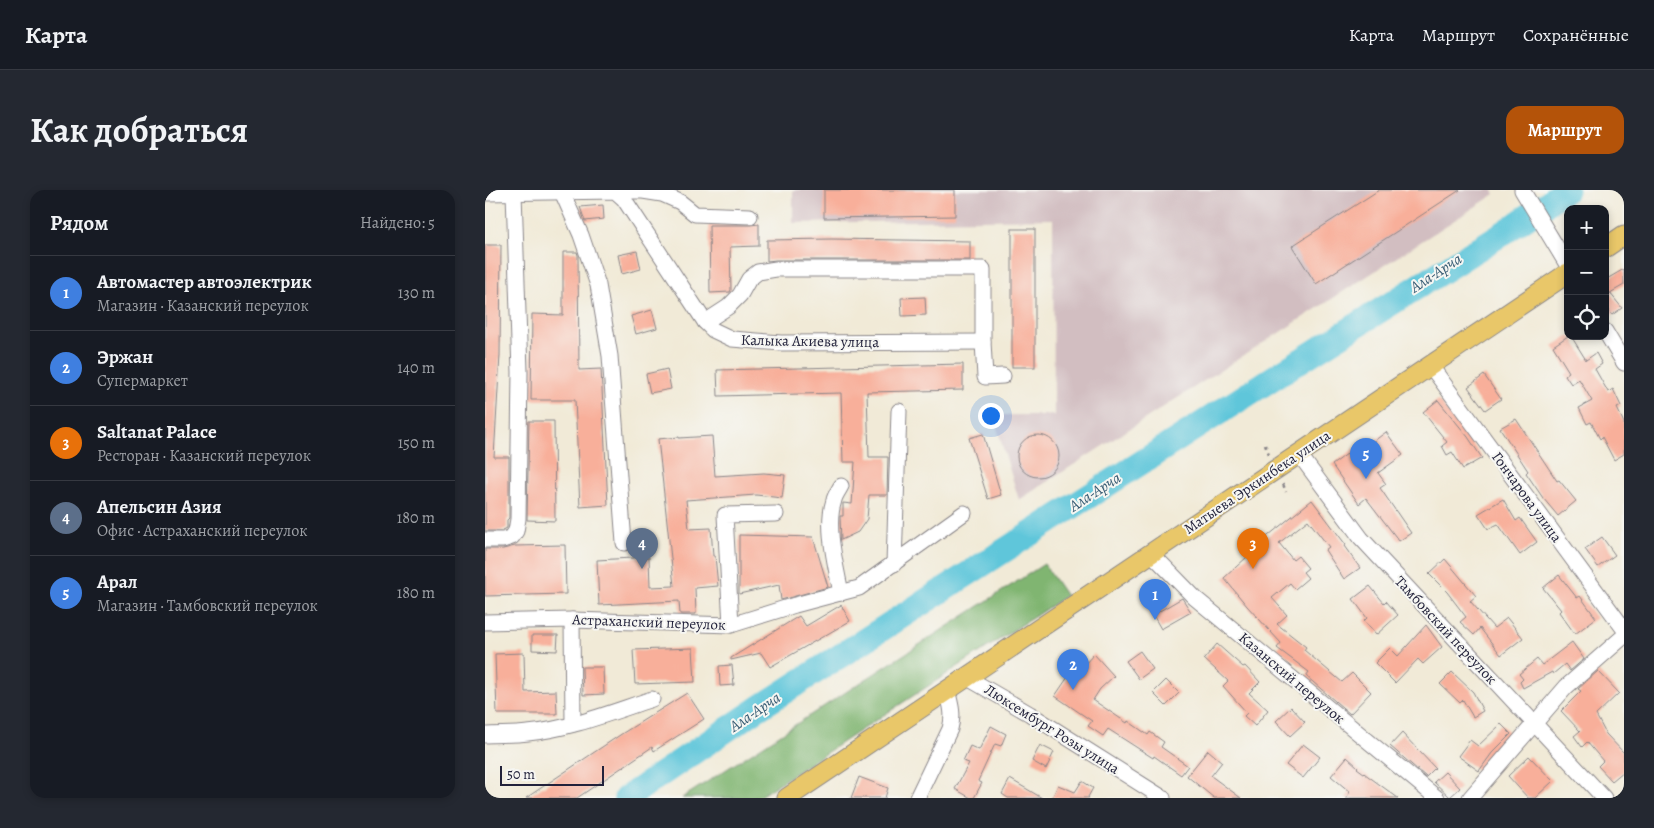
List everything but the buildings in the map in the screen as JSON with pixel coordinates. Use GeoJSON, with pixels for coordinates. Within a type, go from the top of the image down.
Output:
{"type":"FeatureCollection","features":[{"type":"Feature","properties":{"kind":"main road"},"geometry":{"type":"LineString","coordinates":[[1609,245],[1624,235]]}},
{"type":"Feature","properties":{"kind":"main road","name":"Матыева Эркинбека улица"},"geometry":{"type":"LineString","coordinates":[[787,798],[1564,276]]}},
{"type":"Feature","properties":{"kind":"street"},"geometry":{"type":"LineString","coordinates":[[1522,190],[1564,260]]}},
{"type":"Feature","properties":{"kind":"street","name":"Калыка Акиева улица"},"geometry":{"type":"LineString","coordinates":[[615,191],[624,199],[705,322],[713,330],[732,340],[781,343],[983,342]]}},
{"type":"Feature","properties":{"kind":"street"},"geometry":{"type":"LineString","coordinates":[[485,193],[643,191],[662,194],[679,202],[695,214],[750,216]]}},
{"type":"Feature","properties":{"kind":"street"},"geometry":{"type":"LineString","coordinates":[[562,192],[581,235],[598,285],[610,356],[624,543]]}},
{"type":"Feature","properties":{"kind":"street"},"geometry":{"type":"LineString","coordinates":[[485,540],[503,540],[512,537],[516,530],[517,519],[520,372],[514,193]]}},
{"type":"Feature","properties":{"kind":"street"},"geometry":{"type":"LineString","coordinates":[[705,322],[728,307],[740,294],[749,279],[758,272],[776,269],[983,269],[985,376],[1003,376]]}},
{"type":"Feature","properties":{"kind":"street"},"geometry":{"type":"LineString","coordinates":[[1609,338],[1624,363]]}},
{"type":"Feature","properties":{"kind":"street","name":"Гончарова улица"},"geometry":{"type":"LineString","coordinates":[[1430,365],[1624,629]]}},
{"type":"Feature","properties":{"kind":"street"},"geometry":{"type":"LineString","coordinates":[[894,564],[899,411]]}},
{"type":"Feature","properties":{"kind":"street","name":"Тамбовский переулок"},"geometry":{"type":"LineString","coordinates":[[1299,454],[1361,538],[1604,798]]}},
{"type":"Feature","properties":{"kind":"street"},"geometry":{"type":"LineString","coordinates":[[841,486],[834,500],[831,518],[832,540],[841,593]]}},
{"type":"Feature","properties":{"kind":"street","name":"Астраханский переулок"},"geometry":{"type":"LineString","coordinates":[[485,622],[571,620],[731,625],[859,588],[964,513]]}},
{"type":"Feature","properties":{"kind":"street"},"geometry":{"type":"LineString","coordinates":[[731,625],[725,515],[777,514]]}},
{"type":"Feature","properties":{"kind":"street","name":"Казанский переулок"},"geometry":{"type":"LineString","coordinates":[[1151,553],[1195,598],[1437,798]]}},
{"type":"Feature","properties":{"kind":"street"},"geometry":{"type":"LineString","coordinates":[[571,620],[573,724]]}},
{"type":"Feature","properties":{"kind":"street"},"geometry":{"type":"LineString","coordinates":[[1470,798],[1566,687],[1624,636]]}},
{"type":"Feature","properties":{"kind":"street","name":"Люксембург Розы улица"},"geometry":{"type":"LineString","coordinates":[[966,677],[1030,714],[1163,798]]}},
{"type":"Feature","properties":{"kind":"street"},"geometry":{"type":"LineString","coordinates":[[917,798],[950,729],[953,712],[947,690]]}},
{"type":"Feature","properties":{"kind":"street"},"geometry":{"type":"LineString","coordinates":[[485,735],[527,734],[573,724],[652,699]]}},
{"type":"Feature","properties":{"kind":"shaded area"},"geometry":{"type":"Polygon","coordinates":[[[793,190],[1493,190],[1495,194],[1019,500],[993,415],[1054,415],[1053,219],[793,223],[793,190]]]}},
{"type":"Feature","properties":{"kind":"green space"},"geometry":{"type":"Polygon","coordinates":[[[1044,564],[1066,596],[757,798],[682,798],[1044,564]]]}},
{"type":"Feature","properties":{"kind":"waterway","name":"Ала-Арча"},"geometry":{"type":"LineString","coordinates":[[626,798],[759,708],[1284,371],[1508,230],[1566,190]]}},
{"type":"Feature","properties":{"kind":"place","name":"Арал"},"geometry":{"type":"Point","coordinates":[1366,479]}},
{"type":"Feature","properties":{"kind":"place","name":"Апельсин Азия"},"geometry":{"type":"Point","coordinates":[642,569]}},
{"type":"Feature","properties":{"kind":"place","name":"Saltanat Palace"},"geometry":{"type":"Point","coordinates":[1253,569]}},
{"type":"Feature","properties":{"kind":"place","name":"Автомастер автоэлектрик"},"geometry":{"type":"Point","coordinates":[1155,620]}},
{"type":"Feature","properties":{"kind":"place","name":"Эржан"},"geometry":{"type":"Point","coordinates":[1073,690]}}]}
